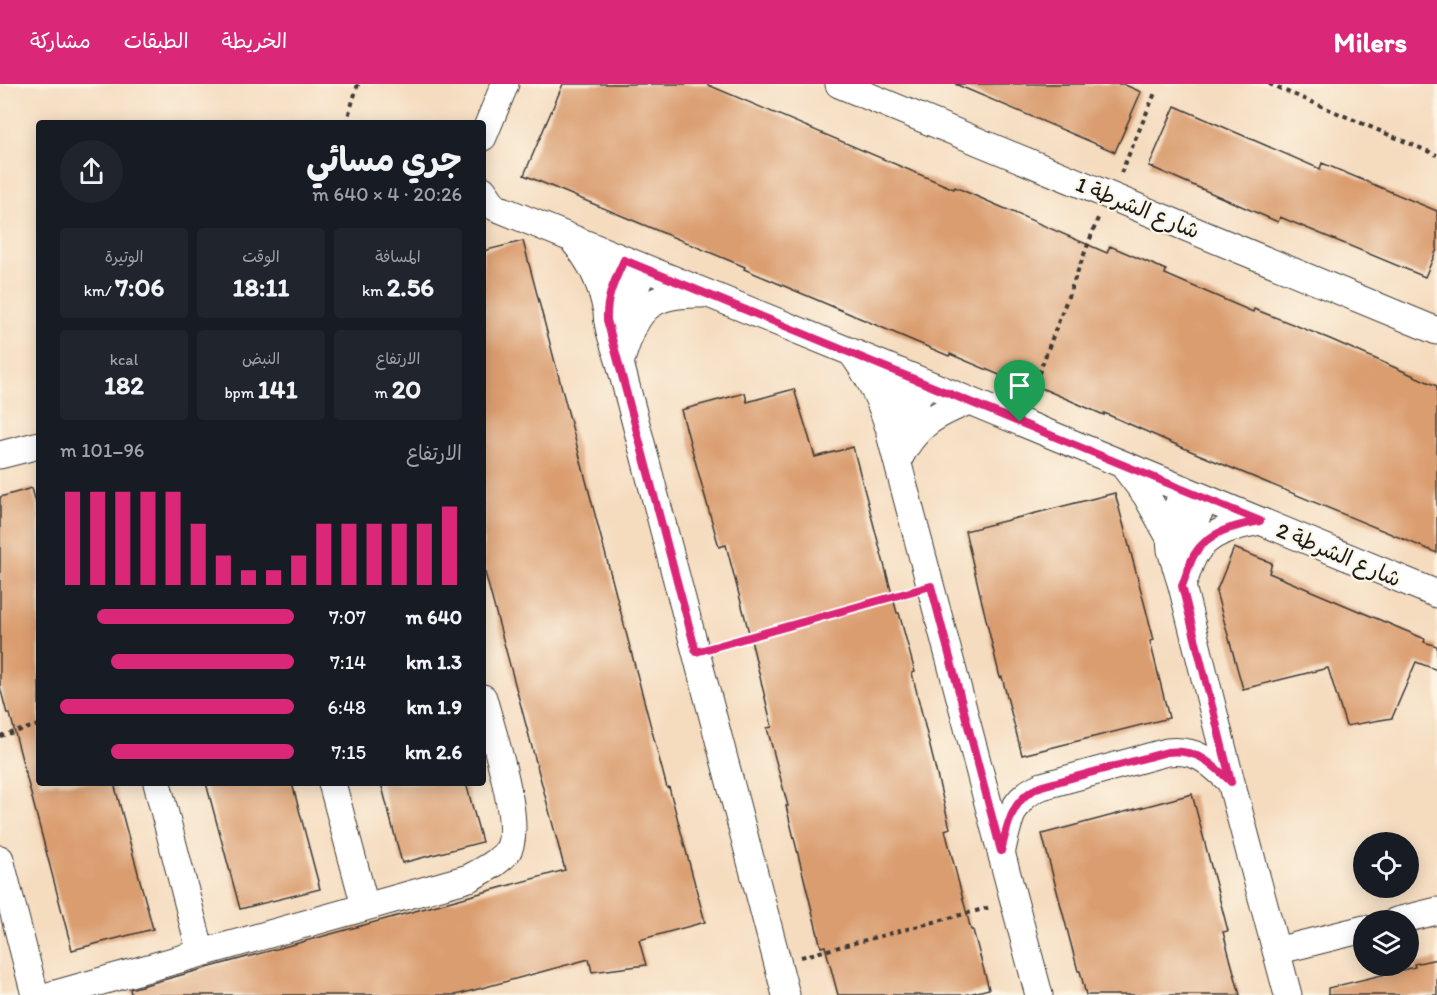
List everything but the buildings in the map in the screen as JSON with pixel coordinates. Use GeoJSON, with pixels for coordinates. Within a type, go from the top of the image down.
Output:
{"type":"FeatureCollection","features":[{"type":"Feature","properties":{"kind":"street"},"geometry":{"type":"LineString","coordinates":[[486,130],[505,84]]}},
{"type":"Feature","properties":{"kind":"street","name":"شارع الشرطة 1"},"geometry":{"type":"LineString","coordinates":[[838,84],[1437,331]]}},
{"type":"Feature","properties":{"kind":"street","name":"شارع الشرطة 2"},"geometry":{"type":"LineString","coordinates":[[486,194],[495,207],[1437,594]]}},
{"type":"Feature","properties":{"kind":"street"},"geometry":{"type":"LineString","coordinates":[[571,238],[584,253],[602,288],[609,328],[786,995]]}},
{"type":"Feature","properties":{"kind":"street"},"geometry":{"type":"LineString","coordinates":[[606,307],[610,293],[634,264]]}},
{"type":"Feature","properties":{"kind":"street"},"geometry":{"type":"LineString","coordinates":[[617,352],[634,264]]}},
{"type":"Feature","properties":{"kind":"street"},"geometry":{"type":"LineString","coordinates":[[617,352],[639,315],[648,306],[658,300],[679,294],[711,294]]}},
{"type":"Feature","properties":{"kind":"street"},"geometry":{"type":"LineString","coordinates":[[851,352],[878,397],[890,431],[1039,995]]}},
{"type":"Feature","properties":{"kind":"street"},"geometry":{"type":"LineString","coordinates":[[890,431],[891,405],[913,377]]}},
{"type":"Feature","properties":{"kind":"street"},"geometry":{"type":"LineString","coordinates":[[898,460],[913,377]]}},
{"type":"Feature","properties":{"kind":"street"},"geometry":{"type":"LineString","coordinates":[[898,460],[913,435],[923,425],[939,413],[969,401]]}},
{"type":"Feature","properties":{"kind":"street"},"geometry":{"type":"LineString","coordinates":[[0,455],[36,446]]}},
{"type":"Feature","properties":{"kind":"street"},"geometry":{"type":"LineString","coordinates":[[1121,463],[1146,495],[1170,538],[1231,782],[1288,995]]}},
{"type":"Feature","properties":{"kind":"street"},"geometry":{"type":"LineString","coordinates":[[1170,538],[1171,524],[1195,494]]}},
{"type":"Feature","properties":{"kind":"street"},"geometry":{"type":"LineString","coordinates":[[1180,577],[1195,494]]}},
{"type":"Feature","properties":{"kind":"street"},"geometry":{"type":"LineString","coordinates":[[1180,577],[1207,540],[1231,526],[1260,521]]}},
{"type":"Feature","properties":{"kind":"street"},"geometry":{"type":"LineString","coordinates":[[52,995],[469,878],[488,868],[508,851],[513,833],[512,809],[486,709]]}},
{"type":"Feature","properties":{"kind":"street"},"geometry":{"type":"LineString","coordinates":[[1001,851],[1014,808],[1026,794],[1042,786],[1179,750],[1203,757],[1231,782]]}},
{"type":"Feature","properties":{"kind":"street"},"geometry":{"type":"LineString","coordinates":[[158,786],[201,953]]}},
{"type":"Feature","properties":{"kind":"street"},"geometry":{"type":"LineString","coordinates":[[333,786],[365,906]]}},
{"type":"Feature","properties":{"kind":"street"},"geometry":{"type":"LineString","coordinates":[[0,859],[35,995]]}},
{"type":"Feature","properties":{"kind":"street"},"geometry":{"type":"LineString","coordinates":[[1419,915],[1437,911]]}},
{"type":"Feature","properties":{"kind":"street"},"geometry":{"type":"LineString","coordinates":[[1276,951],[1353,932]]}},
{"type":"Feature","properties":{"kind":"path"},"geometry":{"type":"LineString","coordinates":[[347,120],[358,84]]}},
{"type":"Feature","properties":{"kind":"path"},"geometry":{"type":"LineString","coordinates":[[1269,84],[1437,155]]}},
{"type":"Feature","properties":{"kind":"path"},"geometry":{"type":"LineString","coordinates":[[1020,422],[1109,195],[1155,93]]}},
{"type":"Feature","properties":{"kind":"path"},"geometry":{"type":"LineString","coordinates":[[696,652],[931,586]]}},
{"type":"Feature","properties":{"kind":"path"},"geometry":{"type":"LineString","coordinates":[[0,736],[36,726]]}},
{"type":"Feature","properties":{"kind":"path"},"geometry":{"type":"LineString","coordinates":[[778,964],[1014,901]]}},
{"type":"Feature","properties":{"kind":"route"},"geometry":{"type":"LineString","coordinates":[[624,260],[1020,422],[1260,521],[1231,526],[1207,540],[1194,556],[1182,586],[1231,782],[1203,757],[1179,750],[1042,786],[1026,794],[1014,808],[1009,818],[1001,851],[931,586],[696,652],[607,320],[606,307],[610,293],[624,260]]}}]}
